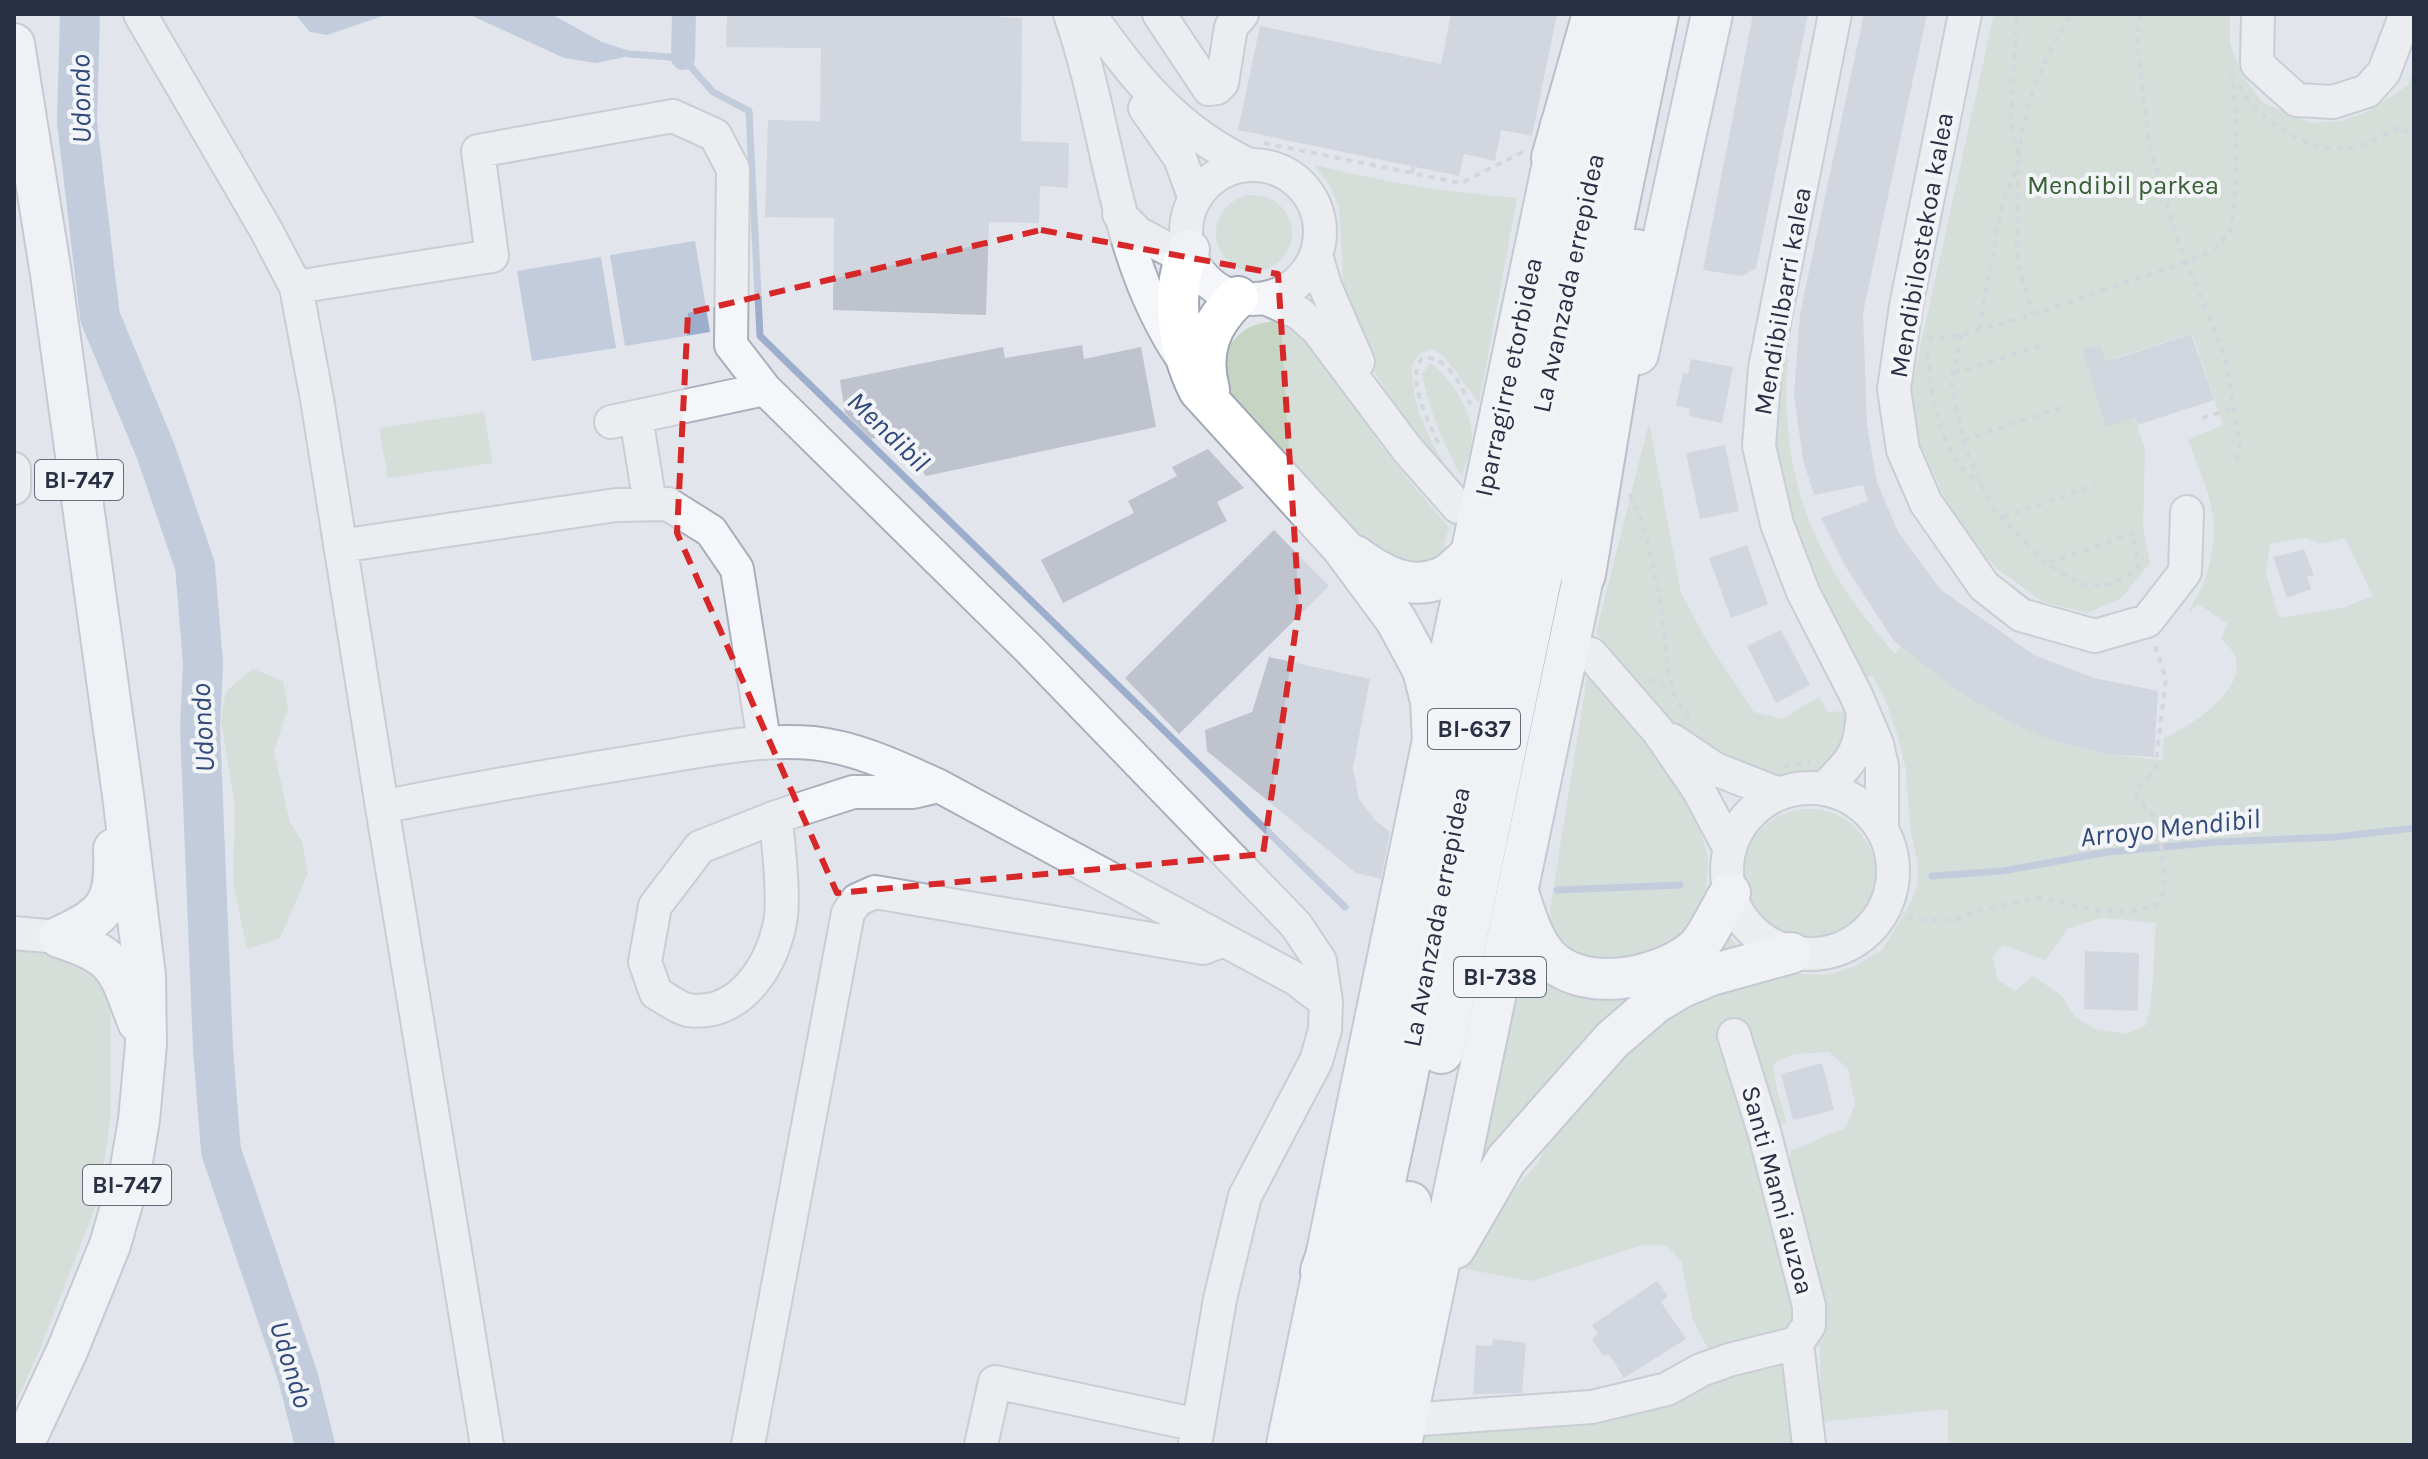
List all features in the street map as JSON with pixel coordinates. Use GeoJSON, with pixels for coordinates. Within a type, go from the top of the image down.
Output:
{"type":"FeatureCollection","features":[{"type":"Feature","properties":{"kind":"highway"},"geometry":{"type":"LineString","coordinates":[[1557,146],[1595,14]]}},
{"type":"Feature","properties":{"kind":"highway","name":"La Avanzada errepidea"},"geometry":{"type":"LineString","coordinates":[[1327,1445],[1403,1087],[1475,721],[1625,14]]}},
{"type":"Feature","properties":{"kind":"highway","name":"La Avanzada errepidea"},"geometry":{"type":"LineString","coordinates":[[1360,1445],[1656,14]]}},
{"type":"Feature","properties":{"kind":"highway"},"geometry":{"type":"LineString","coordinates":[[1583,574],[1678,14]]}},
{"type":"Feature","properties":{"kind":"highway"},"geometry":{"type":"LineString","coordinates":[[1323,1271],[1361,1166],[1475,721]]}},
{"type":"Feature","properties":{"kind":"main road","name":"Iparragirre etorbidea"},"geometry":{"type":"LineString","coordinates":[[1433,740],[1585,14]]}},
{"type":"Feature","properties":{"kind":"main road"},"geometry":{"type":"LineString","coordinates":[[1583,574],[1613,460],[1712,14]]}},
{"type":"Feature","properties":{"kind":"main road","name":"BI-747"},"geometry":{"type":"LineString","coordinates":[[14,44],[51,274],[111,706],[145,976],[146,1044],[139,1120],[129,1179],[110,1245],[67,1351],[23,1445]]}},
{"type":"Feature","properties":{"kind":"main road"},"geometry":{"type":"LineString","coordinates":[[1189,257],[1178,303],[1189,368],[1199,390],[1342,547],[1396,620],[1423,670],[1431,701],[1433,740],[1287,1445]]}},
{"type":"Feature","properties":{"kind":"main road"},"geometry":{"type":"LineString","coordinates":[[1214,409],[1208,384],[1207,343],[1217,320],[1252,298]]}},
{"type":"Feature","properties":{"kind":"main road"},"geometry":{"type":"LineString","coordinates":[[1342,547],[1391,578],[1414,584],[1443,578],[1471,554]]}},
{"type":"Feature","properties":{"kind":"main road","name":"BI-738"},"geometry":{"type":"LineString","coordinates":[[1403,1432],[1583,574]]}},
{"type":"Feature","properties":{"kind":"main road"},"geometry":{"type":"LineString","coordinates":[[72,941],[112,899],[115,876],[107,757],[111,706]]}},
{"type":"Feature","properties":{"kind":"main road"},"geometry":{"type":"LineString","coordinates":[[1518,893],[1533,938],[1548,958],[1594,980],[1659,972],[1696,949],[1730,893]]}},
{"type":"Feature","properties":{"kind":"main road"},"geometry":{"type":"LineString","coordinates":[[72,941],[111,933],[128,920],[137,905]]}},
{"type":"Feature","properties":{"kind":"main road"},"geometry":{"type":"LineString","coordinates":[[72,941],[109,959],[123,983],[146,1044]]}},
{"type":"Feature","properties":{"kind":"main road"},"geometry":{"type":"LineString","coordinates":[[1433,1295],[1465,1228],[1506,1160],[1612,1040],[1655,1003],[1682,987],[1741,965],[1791,953]]}},
{"type":"Feature","properties":{"kind":"street"},"geometry":{"type":"LineString","coordinates":[[140,14],[296,287],[487,1445]]}},
{"type":"Feature","properties":{"kind":"street"},"geometry":{"type":"LineString","coordinates":[[1070,14],[1085,57],[1119,214],[1151,306],[1189,368]]}},
{"type":"Feature","properties":{"kind":"street"},"geometry":{"type":"LineString","coordinates":[[1080,14],[1091,35],[1180,158],[1195,199]]}},
{"type":"Feature","properties":{"kind":"street"},"geometry":{"type":"LineString","coordinates":[[1089,14],[1129,69],[1170,114],[1205,142],[1250,152],[1302,186],[1311,198],[1320,226],[1316,255],[1310,267],[1291,288],[1252,298]]}},
{"type":"Feature","properties":{"kind":"street"},"geometry":{"type":"LineString","coordinates":[[1108,14],[1129,69]]}},
{"type":"Feature","properties":{"kind":"street"},"geometry":{"type":"LineString","coordinates":[[1159,14],[1209,89],[1217,88],[1222,83],[1231,18]]}},
{"type":"Feature","properties":{"kind":"street","name":"Mendibilbarri kalea"},"geometry":{"type":"LineString","coordinates":[[1835,14],[1765,368],[1759,446],[1777,524],[1803,592],[1877,744],[1882,766],[1882,829]]}},
{"type":"Feature","properties":{"kind":"street","name":"Mendibilostekoa kalea"},"geometry":{"type":"LineString","coordinates":[[1965,14],[1906,306],[1894,389],[1903,450],[1926,503],[1984,586],[2021,615],[2095,636],[2147,621]]}},
{"type":"Feature","properties":{"kind":"street"},"geometry":{"type":"LineString","coordinates":[[2258,14],[2257,64],[2297,100],[2333,102],[2367,91],[2368,73],[2384,72],[2406,14]]}},
{"type":"Feature","properties":{"kind":"street"},"geometry":{"type":"LineString","coordinates":[[296,287],[492,256],[478,151],[673,116],[715,135],[733,169],[731,345],[765,389],[1028,648],[1296,925],[1320,961],[1326,1002],[1325,1030],[1316,1061],[1245,1196],[1220,1299],[1196,1435],[995,1382],[981,1445]]}},
{"type":"Feature","properties":{"kind":"street"},"geometry":{"type":"LineString","coordinates":[[1189,257],[1187,224],[1195,199],[1204,186],[1250,152]]}},
{"type":"Feature","properties":{"kind":"street"},"geometry":{"type":"LineString","coordinates":[[1119,214],[1138,233],[1189,257],[1212,285],[1299,313],[1317,329],[1407,449],[1458,507]]}},
{"type":"Feature","properties":{"kind":"street"},"geometry":{"type":"LineString","coordinates":[[1316,255],[1325,286],[1352,351],[1407,449]]}},
{"type":"Feature","properties":{"kind":"street"},"geometry":{"type":"LineString","coordinates":[[650,504],[624,419],[765,389]]}},
{"type":"Feature","properties":{"kind":"street"},"geometry":{"type":"LineString","coordinates":[[14,469],[14,488]]}},
{"type":"Feature","properties":{"kind":"street"},"geometry":{"type":"LineString","coordinates":[[340,546],[616,505],[668,504],[711,531],[737,569],[764,741]]}},
{"type":"Feature","properties":{"kind":"street"},"geometry":{"type":"LineString","coordinates":[[2147,621],[2185,572],[2187,512]]}},
{"type":"Feature","properties":{"kind":"street"},"geometry":{"type":"LineString","coordinates":[[1591,654],[1658,731],[1698,789],[1730,849]]}},
{"type":"Feature","properties":{"kind":"street"},"geometry":{"type":"LineString","coordinates":[[1658,731],[1715,769],[1778,780],[1801,788],[1820,774],[1855,757],[1863,713]]}},
{"type":"Feature","properties":{"kind":"street"},"geometry":{"type":"LineString","coordinates":[[382,807],[469,789],[764,741],[815,744],[852,751],[939,786],[1296,979],[1326,1002]]}},
{"type":"Feature","properties":{"kind":"street"},"geometry":{"type":"LineString","coordinates":[[1778,780],[1740,825],[1730,849],[1727,871],[1730,893],[1738,914],[1771,945],[1791,953],[1820,955],[1847,947],[1870,930],[1886,907],[1893,881],[1892,854],[1882,829],[1867,810],[1820,774]]}},
{"type":"Feature","properties":{"kind":"street"},"geometry":{"type":"LineString","coordinates":[[776,817],[781,914],[772,951],[752,986],[722,1008],[710,1009],[686,1010],[656,993],[645,962],[655,906],[700,847],[776,817],[853,792],[913,792],[939,786]]}},
{"type":"Feature","properties":{"kind":"street"},"geometry":{"type":"LineString","coordinates":[[748,1445],[848,913],[857,900],[875,892],[1203,948],[1224,940]]}},
{"type":"Feature","properties":{"kind":"street"},"geometry":{"type":"LineString","coordinates":[[14,933],[72,941]]}},
{"type":"Feature","properties":{"kind":"street","name":"Santi Mami auzoa"},"geometry":{"type":"LineString","coordinates":[[1734,1035],[1765,1135],[1809,1306],[1809,1325],[1797,1343],[1809,1445]]}},
{"type":"Feature","properties":{"kind":"street"},"geometry":{"type":"LineString","coordinates":[[1403,1432],[1605,1405],[1667,1389],[1701,1370],[1729,1360],[1797,1343]]}},
{"type":"Feature","properties":{"kind":"path"},"geometry":{"type":"LineString","coordinates":[[1979,329],[2001,209],[2019,161],[2011,120],[2017,14]]}},
{"type":"Feature","properties":{"kind":"path"},"geometry":{"type":"LineString","coordinates":[[2034,314],[2017,261],[2023,124],[2049,48],[2072,14]]}},
{"type":"Feature","properties":{"kind":"path"},"geometry":{"type":"LineString","coordinates":[[2140,14],[2137,41],[2149,144],[2187,262],[2225,357],[2240,448],[2235,465]]}},
{"type":"Feature","properties":{"kind":"path"},"geometry":{"type":"LineString","coordinates":[[1412,173],[1434,62]]}},
{"type":"Feature","properties":{"kind":"path"},"geometry":{"type":"LineString","coordinates":[[1983,486],[1965,475],[1942,433],[1931,386],[1926,338],[1932,340],[1961,335],[2034,314],[2187,262],[2215,249],[2231,230],[2236,181],[2233,65]]}},
{"type":"Feature","properties":{"kind":"path"},"geometry":{"type":"LineString","coordinates":[[1250,152],[1412,173],[1461,183],[1557,146]]}},
{"type":"Feature","properties":{"kind":"path"},"geometry":{"type":"LineString","coordinates":[[1961,335],[1951,382],[1964,440],[1992,507],[2047,563],[2082,585],[2110,584],[2138,569],[2134,533],[2047,563]]}},
{"type":"Feature","properties":{"kind":"path"},"geometry":{"type":"LineString","coordinates":[[1953,373],[2043,345]]}},
{"type":"Feature","properties":{"kind":"path"},"geometry":{"type":"LineString","coordinates":[[1439,446],[1416,378],[1416,366],[1422,358],[1432,357],[1443,362],[1456,378],[1471,404],[1491,455]]}},
{"type":"Feature","properties":{"kind":"path"},"geometry":{"type":"LineString","coordinates":[[1964,440],[2063,407]]}},
{"type":"Feature","properties":{"kind":"path"},"geometry":{"type":"LineString","coordinates":[[2202,418],[2234,408]]}},
{"type":"Feature","properties":{"kind":"path"},"geometry":{"type":"LineString","coordinates":[[1613,460],[1638,509],[1651,555],[1672,690],[1680,708],[1691,718]]}},
{"type":"Feature","properties":{"kind":"path"},"geometry":{"type":"LineString","coordinates":[[2003,517],[2096,485]]}},
{"type":"Feature","properties":{"kind":"path"},"geometry":{"type":"LineString","coordinates":[[1886,907],[1917,920],[1956,920],[1979,910],[2038,898],[2101,911],[2131,912],[2158,904],[2165,889],[2159,822],[2136,796],[2140,786],[2155,770],[2166,679],[2147,621]]}},
{"type":"Feature","properties":{"kind":"path"},"geometry":{"type":"LineString","coordinates":[[1778,780],[1805,765],[1820,774]]}},
{"type":"Feature","properties":{"kind":"highlighted area"},"geometry":{"type":"Polygon","coordinates":[[[1041,230],[1278,274],[1299,607],[1263,854],[837,893],[677,533],[688,313],[1041,230]]]}},
{"type":"Feature","properties":{"kind":"green space","name":"Mendibil parkea"},"geometry":{"type":"Polygon","coordinates":[[[1994,14],[2230,14],[2230,43],[2241,73],[2263,103],[2311,123],[2341,121],[2369,111],[2408,85],[2414,66],[2414,1445],[1948,1445],[1948,1409],[1821,1422],[1820,1346],[1790,1338],[1713,1358],[1693,1320],[1681,1260],[1667,1246],[1642,1245],[1532,1281],[1465,1269],[1488,1219],[1538,1163],[1548,1143],[1567,1120],[1654,1027],[1733,984],[1767,973],[1828,975],[1856,966],[1882,950],[1912,900],[1917,885],[1918,864],[1910,827],[1906,770],[1898,737],[1885,699],[1872,675],[1862,679],[1825,607],[1801,558],[1784,507],[1775,451],[1778,358],[1788,359],[1790,444],[1808,518],[1843,587],[1895,654],[1901,646],[1963,695],[2012,723],[2053,741],[2107,754],[2163,760],[2163,739],[2212,707],[2232,684],[2236,658],[2221,638],[2228,624],[2198,604],[2189,613],[2211,559],[2214,524],[2212,508],[2188,440],[2223,425],[2192,333],[2115,358],[2145,450],[2143,528],[2150,563],[2121,598],[2088,613],[2043,602],[2000,571],[1961,532],[1920,444],[1911,389],[1994,14]],[[2306,538],[2270,544],[2266,573],[2279,618],[2342,608],[2373,596],[2345,538],[2322,544],[2306,538]],[[2102,918],[2068,928],[2045,960],[2002,945],[1993,956],[1997,979],[2015,991],[2033,976],[2061,995],[2075,1017],[2095,1029],[2126,1034],[2146,1025],[2156,923],[2102,918]],[[1829,1052],[1793,1054],[1773,1064],[1787,1124],[1775,1123],[1789,1165],[1791,1150],[1845,1129],[1855,1104],[1848,1069],[1829,1052]]]}},
{"type":"Feature","properties":{"kind":"green space"},"geometry":{"type":"Polygon","coordinates":[[[1314,165],[1415,186],[1517,198],[1479,403],[1444,356],[1431,349],[1420,353],[1412,364],[1415,397],[1426,429],[1459,487],[1415,437],[1370,365],[1352,321],[1343,279],[1339,208],[1331,187],[1314,165]]]}},
{"type":"Feature","properties":{"kind":"green space"},"geometry":{"type":"Polygon","coordinates":[[[1254,195],[1269,198],[1281,206],[1289,218],[1292,233],[1289,248],[1281,260],[1269,268],[1254,271],[1239,268],[1227,260],[1219,248],[1216,233],[1219,218],[1227,206],[1239,198],[1254,195]]]}},
{"type":"Feature","properties":{"kind":"green space"},"geometry":{"type":"Polygon","coordinates":[[[1277,321],[1310,343],[1337,375],[1382,447],[1449,528],[1444,544],[1452,554],[1414,572],[1366,547],[1346,530],[1247,420],[1225,380],[1223,361],[1230,345],[1245,330],[1277,321]]]}},
{"type":"Feature","properties":{"kind":"green space"},"geometry":{"type":"Polygon","coordinates":[[[1430,363],[1453,386],[1469,418],[1472,439],[1462,476],[1443,439],[1429,401],[1422,374],[1430,363]]]}},
{"type":"Feature","properties":{"kind":"green space"},"geometry":{"type":"Polygon","coordinates":[[[484,412],[493,463],[388,478],[379,428],[484,412]]]}},
{"type":"Feature","properties":{"kind":"green space"},"geometry":{"type":"Polygon","coordinates":[[[1649,423],[1681,593],[1708,643],[1754,712],[1782,719],[1819,697],[1828,712],[1848,711],[1850,738],[1826,766],[1807,774],[1785,776],[1762,773],[1695,743],[1652,707],[1596,633],[1649,423]]]}},
{"type":"Feature","properties":{"kind":"green space"},"geometry":{"type":"Polygon","coordinates":[[[253,669],[283,681],[288,708],[274,751],[290,823],[302,841],[308,873],[280,938],[247,949],[233,882],[235,806],[221,720],[226,691],[253,669]]]}},
{"type":"Feature","properties":{"kind":"green space"},"geometry":{"type":"Polygon","coordinates":[[[1588,671],[1677,778],[1697,819],[1708,858],[1706,897],[1697,921],[1676,945],[1648,961],[1581,959],[1558,936],[1549,917],[1588,671]]]}},
{"type":"Feature","properties":{"kind":"green space"},"geometry":{"type":"Polygon","coordinates":[[[1809,809],[1835,814],[1856,829],[1871,850],[1876,876],[1871,902],[1856,923],[1835,938],[1809,943],[1783,938],[1762,923],[1747,902],[1742,876],[1747,850],[1762,829],[1783,814],[1809,809]]]}},
{"type":"Feature","properties":{"kind":"green space"},"geometry":{"type":"Polygon","coordinates":[[[1719,924],[1742,952],[1699,970],[1474,1193],[1529,946],[1570,985],[1719,924]]]}},
{"type":"Feature","properties":{"kind":"green space"},"geometry":{"type":"Polygon","coordinates":[[[14,951],[79,954],[99,971],[111,1000],[110,1121],[99,1198],[38,1354],[14,1406],[14,951]]]}},
{"type":"Feature","properties":{"kind":"green space"},"geometry":{"type":"Polygon","coordinates":[[[1789,1357],[1799,1445],[1420,1445],[1421,1439],[1435,1428],[1789,1357]]]}},
{"type":"Feature","properties":{"kind":"water"},"geometry":{"type":"Polygon","coordinates":[[[295,14],[389,14],[327,35],[310,32],[295,14]]]}},
{"type":"Feature","properties":{"kind":"water"},"geometry":{"type":"Polygon","coordinates":[[[468,14],[551,14],[602,42],[639,54],[596,63],[564,58],[468,14]]]}},
{"type":"Feature","properties":{"kind":"water"},"geometry":{"type":"Polygon","coordinates":[[[695,241],[710,332],[625,346],[610,255],[695,241]]]}},
{"type":"Feature","properties":{"kind":"water"},"geometry":{"type":"Polygon","coordinates":[[[601,257],[616,348],[532,361],[517,271],[601,257]]]}},
{"type":"Feature","properties":{"kind":"building"},"geometry":{"type":"Polygon","coordinates":[[[727,14],[995,14],[1022,18],[1021,141],[1069,143],[1068,188],[1040,186],[1039,223],[989,222],[986,315],[833,310],[834,218],[765,217],[768,120],[820,121],[821,48],[726,47],[727,14]]]}},
{"type":"Feature","properties":{"kind":"building"},"geometry":{"type":"Polygon","coordinates":[[[1451,14],[1557,14],[1532,136],[1501,130],[1495,161],[1464,154],[1459,176],[1238,130],[1260,26],[1441,64],[1451,14]]]}},
{"type":"Feature","properties":{"kind":"building"},"geometry":{"type":"Polygon","coordinates":[[[1753,14],[1808,14],[1756,268],[1742,276],[1703,270],[1753,14]]]}},
{"type":"Feature","properties":{"kind":"building"},"geometry":{"type":"Polygon","coordinates":[[[1864,14],[1927,14],[1863,313],[1867,426],[1877,482],[1898,532],[1941,590],[2034,655],[2094,678],[2158,691],[2154,757],[2107,754],[2053,741],[2012,723],[1963,695],[1894,641],[1844,564],[1821,518],[1868,501],[1863,485],[1814,495],[1803,460],[1794,395],[1800,314],[1864,14]]]}},
{"type":"Feature","properties":{"kind":"building"},"geometry":{"type":"Polygon","coordinates":[[[2191,334],[2214,400],[2137,425],[2135,417],[2106,427],[2082,350],[2100,345],[2106,362],[2191,334]]]}},
{"type":"Feature","properties":{"kind":"building"},"geometry":{"type":"Polygon","coordinates":[[[1082,345],[1084,359],[1141,347],[1156,427],[926,476],[897,434],[871,439],[845,413],[840,380],[1003,347],[1005,358],[1082,345]]]}},
{"type":"Feature","properties":{"kind":"building"},"geometry":{"type":"Polygon","coordinates":[[[1691,359],[1733,367],[1722,423],[1689,416],[1690,409],[1676,406],[1683,373],[1688,374],[1691,359]]]}},
{"type":"Feature","properties":{"kind":"building"},"geometry":{"type":"Polygon","coordinates":[[[1725,445],[1739,511],[1700,519],[1686,453],[1725,445]]]}},
{"type":"Feature","properties":{"kind":"building"},"geometry":{"type":"Polygon","coordinates":[[[1208,449],[1244,488],[1217,502],[1227,521],[1063,603],[1041,560],[1134,513],[1128,501],[1177,476],[1172,467],[1208,449]]]}},
{"type":"Feature","properties":{"kind":"building"},"geometry":{"type":"Polygon","coordinates":[[[1274,530],[1329,586],[1179,734],[1125,678],[1274,530]]]}},
{"type":"Feature","properties":{"kind":"building"},"geometry":{"type":"Polygon","coordinates":[[[1747,545],[1768,604],[1731,618],[1709,558],[1747,545]]]}},
{"type":"Feature","properties":{"kind":"building"},"geometry":{"type":"Polygon","coordinates":[[[2304,549],[2314,575],[2307,577],[2311,589],[2287,598],[2273,557],[2304,549]]]}},
{"type":"Feature","properties":{"kind":"building"},"geometry":{"type":"Polygon","coordinates":[[[1781,630],[1810,685],[1776,703],[1747,646],[1781,630]]]}},
{"type":"Feature","properties":{"kind":"building"},"geometry":{"type":"Polygon","coordinates":[[[1269,657],[1370,679],[1353,768],[1359,799],[1376,821],[1390,832],[1381,879],[1356,873],[1207,751],[1205,730],[1252,712],[1269,657]]]}},
{"type":"Feature","properties":{"kind":"building"},"geometry":{"type":"Polygon","coordinates":[[[2085,951],[2139,953],[2138,1011],[2084,1009],[2085,951]]]}},
{"type":"Feature","properties":{"kind":"building"},"geometry":{"type":"Polygon","coordinates":[[[1822,1063],[1834,1110],[1793,1120],[1781,1074],[1822,1063]]]}},
{"type":"Feature","properties":{"kind":"building"},"geometry":{"type":"Polygon","coordinates":[[[1657,1281],[1668,1296],[1661,1302],[1686,1339],[1624,1378],[1609,1354],[1603,1356],[1592,1339],[1598,1334],[1592,1325],[1657,1281]]]}},
{"type":"Feature","properties":{"kind":"building"},"geometry":{"type":"Polygon","coordinates":[[[1493,1339],[1526,1343],[1522,1393],[1473,1394],[1476,1345],[1492,1346],[1493,1339]]]}},
{"type":"Feature","properties":{"kind":"waterway","name":"Udondo"},"geometry":{"type":"LineString","coordinates":[[80,14],[77,122],[100,317],[156,452],[195,566],[203,663],[200,728],[213,1049],[221,1151],[298,1377],[315,1445]]}},
{"type":"Feature","properties":{"kind":"waterway"},"geometry":{"type":"LineString","coordinates":[[683,58],[684,14]]}},
{"type":"Feature","properties":{"kind":"waterway","name":"Mendibil"},"geometry":{"type":"LineString","coordinates":[[630,54],[683,58],[713,92],[749,111],[760,336],[1345,907]]}},
{"type":"Feature","properties":{"kind":"waterway","name":"Arroyo Mendibil"},"geometry":{"type":"LineString","coordinates":[[1932,876],[2002,871],[2108,852],[2218,842],[2336,837],[2414,828]]}},
{"type":"Feature","properties":{"kind":"waterway","name":"Arroyo Mendibil"},"geometry":{"type":"LineString","coordinates":[[1557,890],[1680,885]]}}]}
